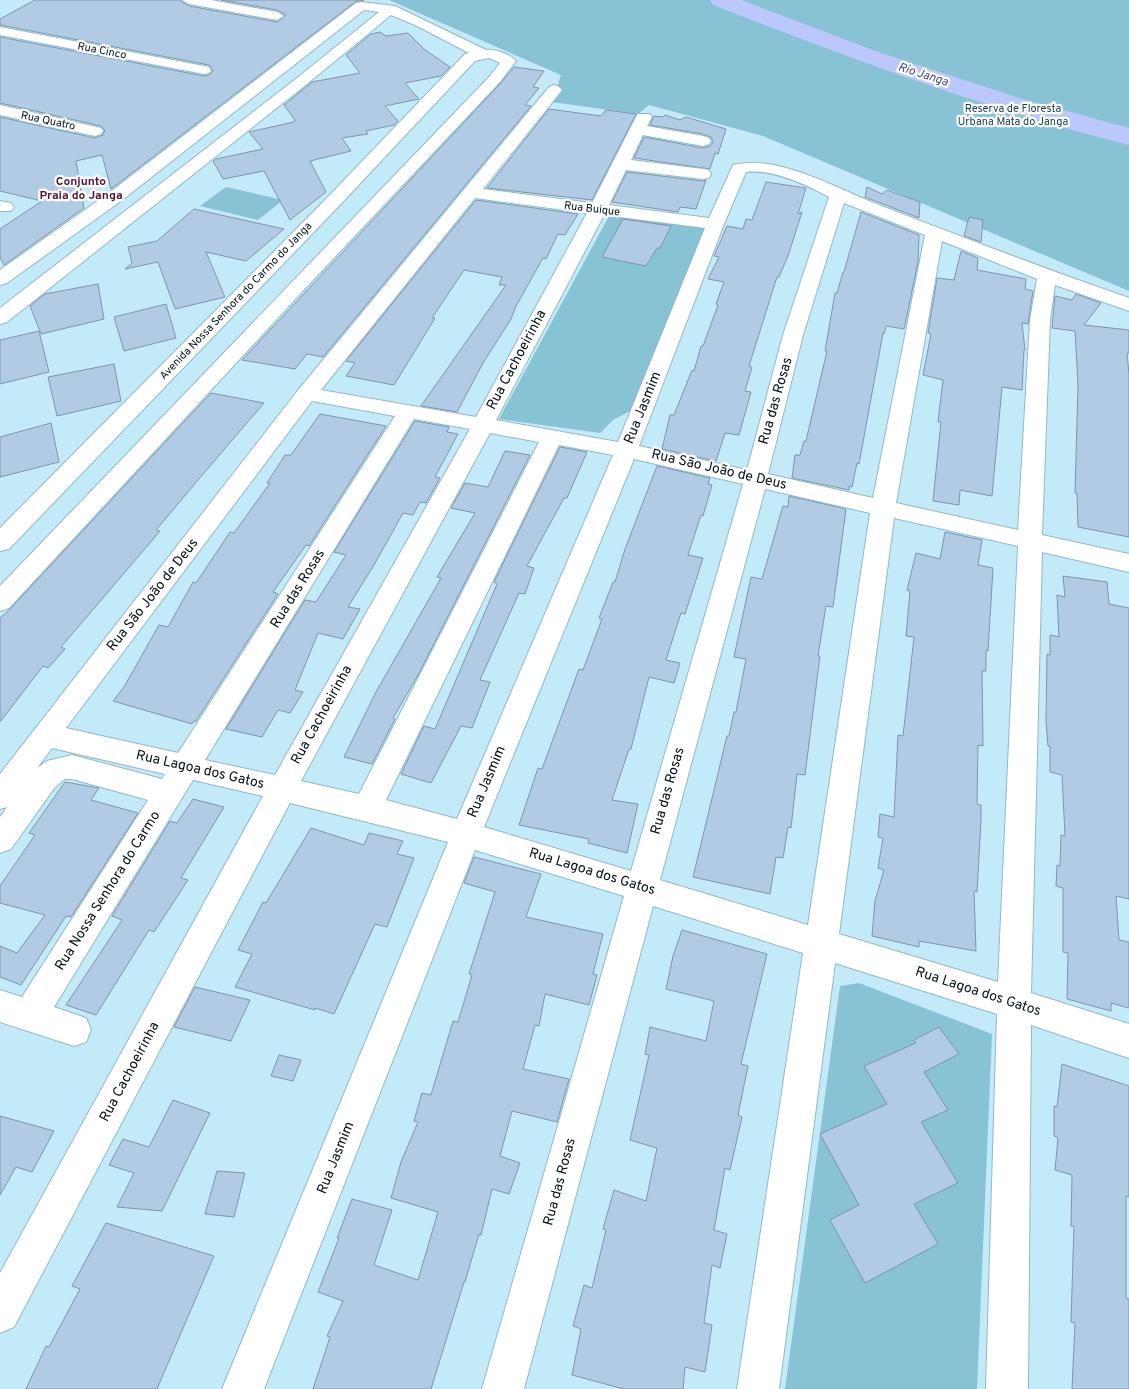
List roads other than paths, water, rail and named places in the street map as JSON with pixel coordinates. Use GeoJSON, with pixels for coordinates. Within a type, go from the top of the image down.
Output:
{"type":"FeatureCollection","features":[{"type":"Feature","properties":{"kind":"street"},"geometry":{"type":"LineString","coordinates":[[189,0],[221,2],[277,16]]}},
{"type":"Feature","properties":{"kind":"street"},"geometry":{"type":"LineString","coordinates":[[0,279],[115,196],[361,6],[374,5],[390,10],[476,55],[496,55],[509,61],[494,80],[367,211],[166,428],[0,602]]}},
{"type":"Feature","properties":{"kind":"street"},"geometry":{"type":"LineString","coordinates":[[0,318],[302,82],[390,10]]}},
{"type":"Feature","properties":{"kind":"street","name":"Rua Cinco"},"geometry":{"type":"LineString","coordinates":[[0,31],[204,70]]}},
{"type":"Feature","properties":{"kind":"street","name":"Avenida Nossa Senhora do Carmo do Janga"},"geometry":{"type":"LineString","coordinates":[[0,543],[476,55]]}},
{"type":"Feature","properties":{"kind":"street"},"geometry":{"type":"LineString","coordinates":[[271,76],[302,82]]}},
{"type":"Feature","properties":{"kind":"street","name":"Rua São João de Deus"},"geometry":{"type":"LineString","coordinates":[[0,797],[45,735],[260,457],[306,394],[554,90]]}},
{"type":"Feature","properties":{"kind":"street","name":"Rua Quatro"},"geometry":{"type":"LineString","coordinates":[[0,110],[95,131]]}},
{"type":"Feature","properties":{"kind":"street","name":"Rua Cachoeirinha"},"geometry":{"type":"LineString","coordinates":[[0,1313],[282,789],[483,425],[598,209],[641,123],[703,141]]}},
{"type":"Feature","properties":{"kind":"street"},"geometry":{"type":"LineString","coordinates":[[621,164],[703,174]]}},
{"type":"Feature","properties":{"kind":"street","name":"Rua Jasmim"},"geometry":{"type":"LineString","coordinates":[[243,1389],[466,834],[676,327],[734,177],[739,169],[744,167],[762,168],[816,184],[838,195]]}},
{"type":"Feature","properties":{"kind":"street","name":"Rua Buique"},"geometry":{"type":"LineString","coordinates":[[470,192],[715,224]]}},
{"type":"Feature","properties":{"kind":"street"},"geometry":{"type":"LineString","coordinates":[[838,195],[1129,306]]}},
{"type":"Feature","properties":{"kind":"street","name":"Rua das Rosas"},"geometry":{"type":"LineString","coordinates":[[504,1389],[641,887],[756,478],[766,432],[817,253],[838,195]]}},
{"type":"Feature","properties":{"kind":"street"},"geometry":{"type":"LineString","coordinates":[[115,196],[146,204]]}},
{"type":"Feature","properties":{"kind":"street"},"geometry":{"type":"LineString","coordinates":[[331,204],[367,211]]}},
{"type":"Feature","properties":{"kind":"street"},"geometry":{"type":"LineString","coordinates":[[758,1389],[820,942],[884,508],[934,232]]}},
{"type":"Feature","properties":{"kind":"street"},"geometry":{"type":"LineString","coordinates":[[1007,1389],[1014,1003],[1030,541],[1040,320],[1047,276]]}},
{"type":"Feature","properties":{"kind":"street","name":"Rua São João de Deus"},"geometry":{"type":"LineString","coordinates":[[306,394],[626,450],[1129,563]]}},
{"type":"Feature","properties":{"kind":"street","name":"Rua das Rosas"},"geometry":{"type":"LineString","coordinates":[[187,766],[408,412]]}},
{"type":"Feature","properties":{"kind":"street"},"geometry":{"type":"LineString","coordinates":[[123,418],[166,428]]}},
{"type":"Feature","properties":{"kind":"street"},"geometry":{"type":"LineString","coordinates":[[367,808],[552,437]]}},
{"type":"Feature","properties":{"kind":"street","name":"Rua Lagoa dos Gatos"},"geometry":{"type":"LineString","coordinates":[[45,735],[367,808],[466,834],[820,942],[1129,1041]]}},
{"type":"Feature","properties":{"kind":"street","name":"Rua Nossa Senhora do Carmo"},"geometry":{"type":"LineString","coordinates":[[15,1011],[187,766]]}},
{"type":"Feature","properties":{"kind":"street"},"geometry":{"type":"LineString","coordinates":[[0,840],[45,778],[53,770],[61,767],[72,767],[169,792]]}},
{"type":"Feature","properties":{"kind":"street"},"geometry":{"type":"LineString","coordinates":[[15,1011],[74,1030]]}},
{"type":"Feature","properties":{"kind":"waterway","name":"Rio Janga"},"geometry":{"type":"LineString","coordinates":[[721,0],[869,57],[1014,105],[1129,137]]}},
{"type":"Feature","properties":{"kind":"district","name":"Conjunto Praia do Janga"},"geometry":{"type":"Point","coordinates":[81,189]}},
{"type":"Feature","properties":{"kind":"park label","name":"Reserva de Floresta Urbana Mata do Janga"},"geometry":{"type":"Point","coordinates":[1013,115]}}]}
